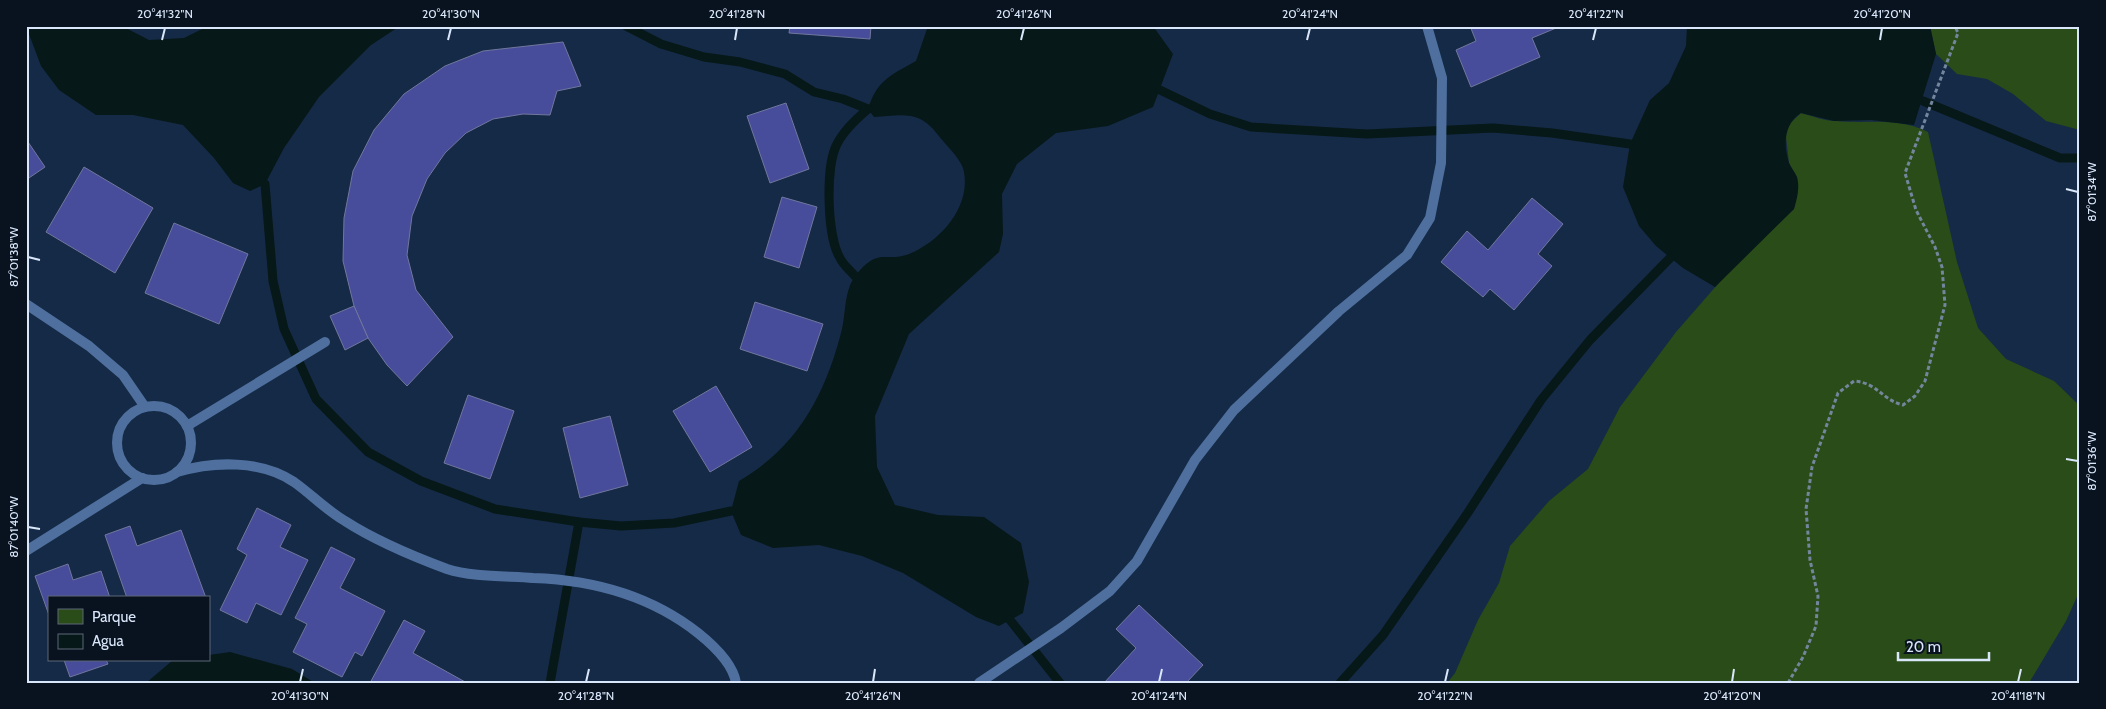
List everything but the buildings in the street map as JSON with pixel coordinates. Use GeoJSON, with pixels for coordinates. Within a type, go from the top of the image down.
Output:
{"type":"FeatureCollection","features":[{"type":"Feature","properties":{"kind":"lane"},"geometry":{"type":"LineString","coordinates":[[979,683],[1049,636],[1110,591],[1137,561],[1195,460],[1234,410],[1339,311],[1407,255],[1430,218],[1441,162],[1442,78],[1427,26]]}},
{"type":"Feature","properties":{"kind":"lane"},"geometry":{"type":"LineString","coordinates":[[26,304],[89,346],[123,375],[145,407]]}},
{"type":"Feature","properties":{"kind":"lane"},"geometry":{"type":"LineString","coordinates":[[187,426],[325,342]]}},
{"type":"Feature","properties":{"kind":"lane"},"geometry":{"type":"LineString","coordinates":[[177,472],[185,462],[190,451],[190,438],[187,426],[179,416],[169,409],[145,407],[126,420],[120,429],[117,441],[118,453],[123,463],[131,472],[142,478],[154,480],[167,478],[177,472],[197,466],[230,465],[272,470],[293,482],[343,521],[408,554],[450,570],[589,584],[641,599],[679,618],[713,644],[735,675],[736,683]]}},
{"type":"Feature","properties":{"kind":"lane"},"geometry":{"type":"LineString","coordinates":[[26,551],[142,478]]}},
{"type":"Feature","properties":{"kind":"path"},"geometry":{"type":"LineString","coordinates":[[1788,683],[1803,657],[1816,626],[1818,596],[1810,560],[1806,509],[1812,467],[1838,393],[1854,381],[1868,382],[1893,403],[1904,405],[1915,396],[1924,381],[1940,327],[1945,305],[1942,267],[1935,247],[1916,210],[1905,173],[1958,33],[1957,26]]}},
{"type":"Feature","properties":{"kind":"green space"},"geometry":{"type":"Polygon","coordinates":[[[1930,26],[2080,26],[2080,130],[2046,121],[2013,94],[1987,79],[1957,74],[1936,54],[1930,26]]]}},
{"type":"Feature","properties":{"kind":"green space"},"geometry":{"type":"Polygon","coordinates":[[[1801,113],[1832,121],[1905,124],[1928,132],[1957,262],[1978,328],[2006,359],[2054,381],[2080,406],[2080,590],[2066,621],[2029,683],[1447,683],[1455,673],[1478,620],[1499,583],[1510,546],[1549,501],[1588,469],[1620,407],[1676,332],[1731,269],[1794,209],[1797,178],[1789,163],[1786,137],[1787,126],[1801,113]]]}},
{"type":"Feature","properties":{"kind":"water"},"geometry":{"type":"Polygon","coordinates":[[[26,26],[122,26],[149,40],[184,38],[208,26],[400,26],[371,45],[319,97],[284,148],[265,184],[250,191],[233,183],[214,158],[183,125],[133,115],[96,115],[59,90],[41,66],[26,26]]]}},
{"type":"Feature","properties":{"kind":"water"},"geometry":{"type":"Polygon","coordinates":[[[928,26],[1153,26],[1173,54],[1153,107],[1108,126],[1056,133],[1017,164],[1002,194],[1003,234],[999,252],[909,334],[875,416],[877,467],[895,505],[938,515],[984,517],[1021,543],[1029,582],[1023,613],[999,626],[976,617],[903,573],[862,556],[819,545],[773,548],[741,535],[731,511],[739,481],[778,452],[807,416],[818,396],[835,353],[842,329],[847,294],[856,275],[864,266],[877,258],[901,256],[921,248],[943,231],[959,208],[965,182],[963,168],[955,155],[931,127],[924,121],[910,116],[874,117],[868,109],[876,91],[886,79],[916,61],[928,26]]]}},
{"type":"Feature","properties":{"kind":"water"},"geometry":{"type":"Polygon","coordinates":[[[1687,26],[1930,26],[1936,54],[1914,125],[1871,120],[1834,121],[1801,113],[1795,118],[1786,135],[1789,163],[1798,181],[1798,193],[1794,209],[1715,287],[1683,268],[1656,246],[1639,226],[1623,187],[1630,144],[1650,100],[1669,83],[1686,46],[1687,26]]]}},
{"type":"Feature","properties":{"kind":"water"},"geometry":{"type":"Polygon","coordinates":[[[230,652],[292,669],[315,683],[146,683],[171,662],[210,662],[210,655],[230,652]]]}},
{"type":"Feature","properties":{"kind":"waterway"},"geometry":{"type":"LineString","coordinates":[[626,26],[661,44],[704,57],[740,62],[785,74],[814,92],[843,99],[868,109],[843,134],[837,144],[833,154],[829,184],[832,234],[840,258],[855,276]]}},
{"type":"Feature","properties":{"kind":"waterway"},"geometry":{"type":"LineString","coordinates":[[1160,90],[1210,114],[1251,127],[1367,134],[1493,128],[1552,133],[1630,144]]}},
{"type":"Feature","properties":{"kind":"waterway"},"geometry":{"type":"LineString","coordinates":[[1923,101],[2060,158],[2080,158]]}},
{"type":"Feature","properties":{"kind":"waterway"},"geometry":{"type":"LineString","coordinates":[[265,184],[273,281],[284,329],[316,399],[368,452],[421,481],[495,509],[579,522],[621,526],[674,523],[731,511]]}},
{"type":"Feature","properties":{"kind":"waterway"},"geometry":{"type":"LineString","coordinates":[[1340,683],[1383,635],[1467,514],[1541,400],[1590,340],[1670,258]]}},
{"type":"Feature","properties":{"kind":"waterway"},"geometry":{"type":"LineString","coordinates":[[550,683],[579,522]]}},
{"type":"Feature","properties":{"kind":"waterway"},"geometry":{"type":"LineString","coordinates":[[1010,620],[1060,683]]}}]}
